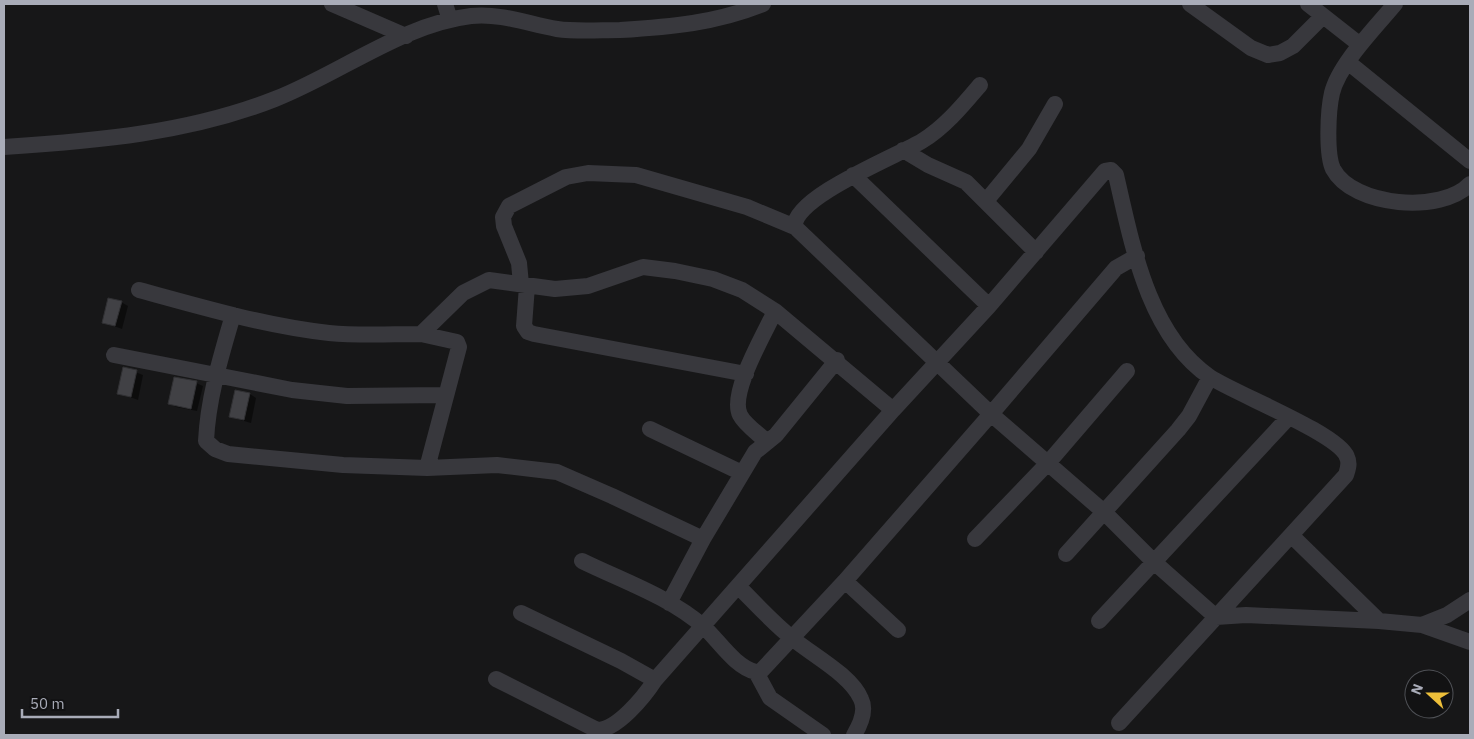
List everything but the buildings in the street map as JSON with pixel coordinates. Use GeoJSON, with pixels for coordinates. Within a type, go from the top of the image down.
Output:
{"type":"FeatureCollection","features":[{"type":"Feature","properties":{"kind":"street"},"geometry":{"type":"LineString","coordinates":[[334,4],[406,36]]}},
{"type":"Feature","properties":{"kind":"street"},"geometry":{"type":"LineString","coordinates":[[445,4],[450,20]]}},
{"type":"Feature","properties":{"kind":"street"},"geometry":{"type":"LineString","coordinates":[[4,147],[66,144],[173,129],[230,115],[319,80],[406,36],[450,20],[472,16],[497,15],[557,29],[646,28],[700,24],[763,4]]}},
{"type":"Feature","properties":{"kind":"street"},"geometry":{"type":"LineString","coordinates":[[1190,4],[1251,48],[1268,55],[1280,53],[1294,46],[1323,16]]}},
{"type":"Feature","properties":{"kind":"street"},"geometry":{"type":"LineString","coordinates":[[1308,4],[1359,44]]}},
{"type":"Feature","properties":{"kind":"street"},"geometry":{"type":"LineString","coordinates":[[1395,4],[1359,44],[1332,93],[1329,142],[1332,167],[1338,176],[1364,194],[1412,202],[1433,202],[1447,198],[1462,191],[1470,184]]}},
{"type":"Feature","properties":{"kind":"street"},"geometry":{"type":"LineString","coordinates":[[1349,63],[1470,161]]}},
{"type":"Feature","properties":{"kind":"street"},"geometry":{"type":"LineString","coordinates":[[795,227],[796,217],[803,208],[853,175],[923,140],[952,117],[980,85]]}},
{"type":"Feature","properties":{"kind":"street"},"geometry":{"type":"LineString","coordinates":[[986,201],[1029,149],[1055,104]]}},
{"type":"Feature","properties":{"kind":"street"},"geometry":{"type":"LineString","coordinates":[[903,150],[928,165],[958,177],[986,201],[1036,252]]}},
{"type":"Feature","properties":{"kind":"street"},"geometry":{"type":"LineString","coordinates":[[496,678],[597,730],[605,730],[614,725],[646,694],[655,680],[704,627],[894,410],[989,306],[1105,172],[1111,170],[1116,175],[1147,292],[1158,316],[1172,337],[1210,377],[1330,439],[1347,455],[1349,463],[1346,475],[1119,723]]}},
{"type":"Feature","properties":{"kind":"street"},"geometry":{"type":"LineString","coordinates":[[746,374],[528,332],[524,326],[524,285],[519,263],[504,226],[505,212],[509,206],[566,177],[588,173],[636,175],[747,207],[795,227],[937,364],[991,414],[1104,512],[1154,562],[1216,617],[1246,615],[1379,621],[1422,625],[1470,642]]}},
{"type":"Feature","properties":{"kind":"street"},"geometry":{"type":"LineString","coordinates":[[853,175],[989,306]]}},
{"type":"Feature","properties":{"kind":"street"},"geometry":{"type":"LineString","coordinates":[[756,672],[762,670],[845,581],[1116,268],[1137,256]]}},
{"type":"Feature","properties":{"kind":"street"},"geometry":{"type":"LineString","coordinates":[[421,334],[463,293],[489,280],[504,280],[555,289],[588,286],[643,267],[675,271],[713,280],[742,290],[775,311],[837,360],[894,410]]}},
{"type":"Feature","properties":{"kind":"street"},"geometry":{"type":"LineString","coordinates":[[139,290],[232,315],[330,333],[421,334],[457,342],[457,357],[444,395],[427,468]]}},
{"type":"Feature","properties":{"kind":"street"},"geometry":{"type":"LineString","coordinates":[[767,442],[740,416],[738,396],[775,311]]}},
{"type":"Feature","properties":{"kind":"street"},"geometry":{"type":"LineString","coordinates":[[232,315],[216,376],[206,441],[214,449],[228,454],[343,465],[427,468],[497,466],[557,472],[703,539]]}},
{"type":"Feature","properties":{"kind":"street"},"geometry":{"type":"LineString","coordinates":[[114,355],[216,376],[319,393],[347,396],[444,395]]}},
{"type":"Feature","properties":{"kind":"street"},"geometry":{"type":"LineString","coordinates":[[669,603],[703,539],[755,452],[776,435],[837,360]]}},
{"type":"Feature","properties":{"kind":"street"},"geometry":{"type":"LineString","coordinates":[[976,539],[1048,463],[1127,371]]}},
{"type":"Feature","properties":{"kind":"street"},"geometry":{"type":"LineString","coordinates":[[1066,554],[1190,416],[1210,377]]}},
{"type":"Feature","properties":{"kind":"street"},"geometry":{"type":"LineString","coordinates":[[1099,620],[1288,418]]}},
{"type":"Feature","properties":{"kind":"street"},"geometry":{"type":"LineString","coordinates":[[650,429],[742,473]]}},
{"type":"Feature","properties":{"kind":"street"},"geometry":{"type":"LineString","coordinates":[[1292,536],[1379,621]]}},
{"type":"Feature","properties":{"kind":"street"},"geometry":{"type":"LineString","coordinates":[[582,561],[682,610],[704,627],[741,664],[756,672],[770,698],[823,735]]}},
{"type":"Feature","properties":{"kind":"street"},"geometry":{"type":"LineString","coordinates":[[845,581],[898,630]]}},
{"type":"Feature","properties":{"kind":"street"},"geometry":{"type":"LineString","coordinates":[[739,587],[791,638],[839,673],[861,698],[864,710],[854,735]]}},
{"type":"Feature","properties":{"kind":"street"},"geometry":{"type":"LineString","coordinates":[[1422,625],[1447,615],[1470,600]]}},
{"type":"Feature","properties":{"kind":"street"},"geometry":{"type":"LineString","coordinates":[[521,613],[621,661],[655,680]]}}]}
